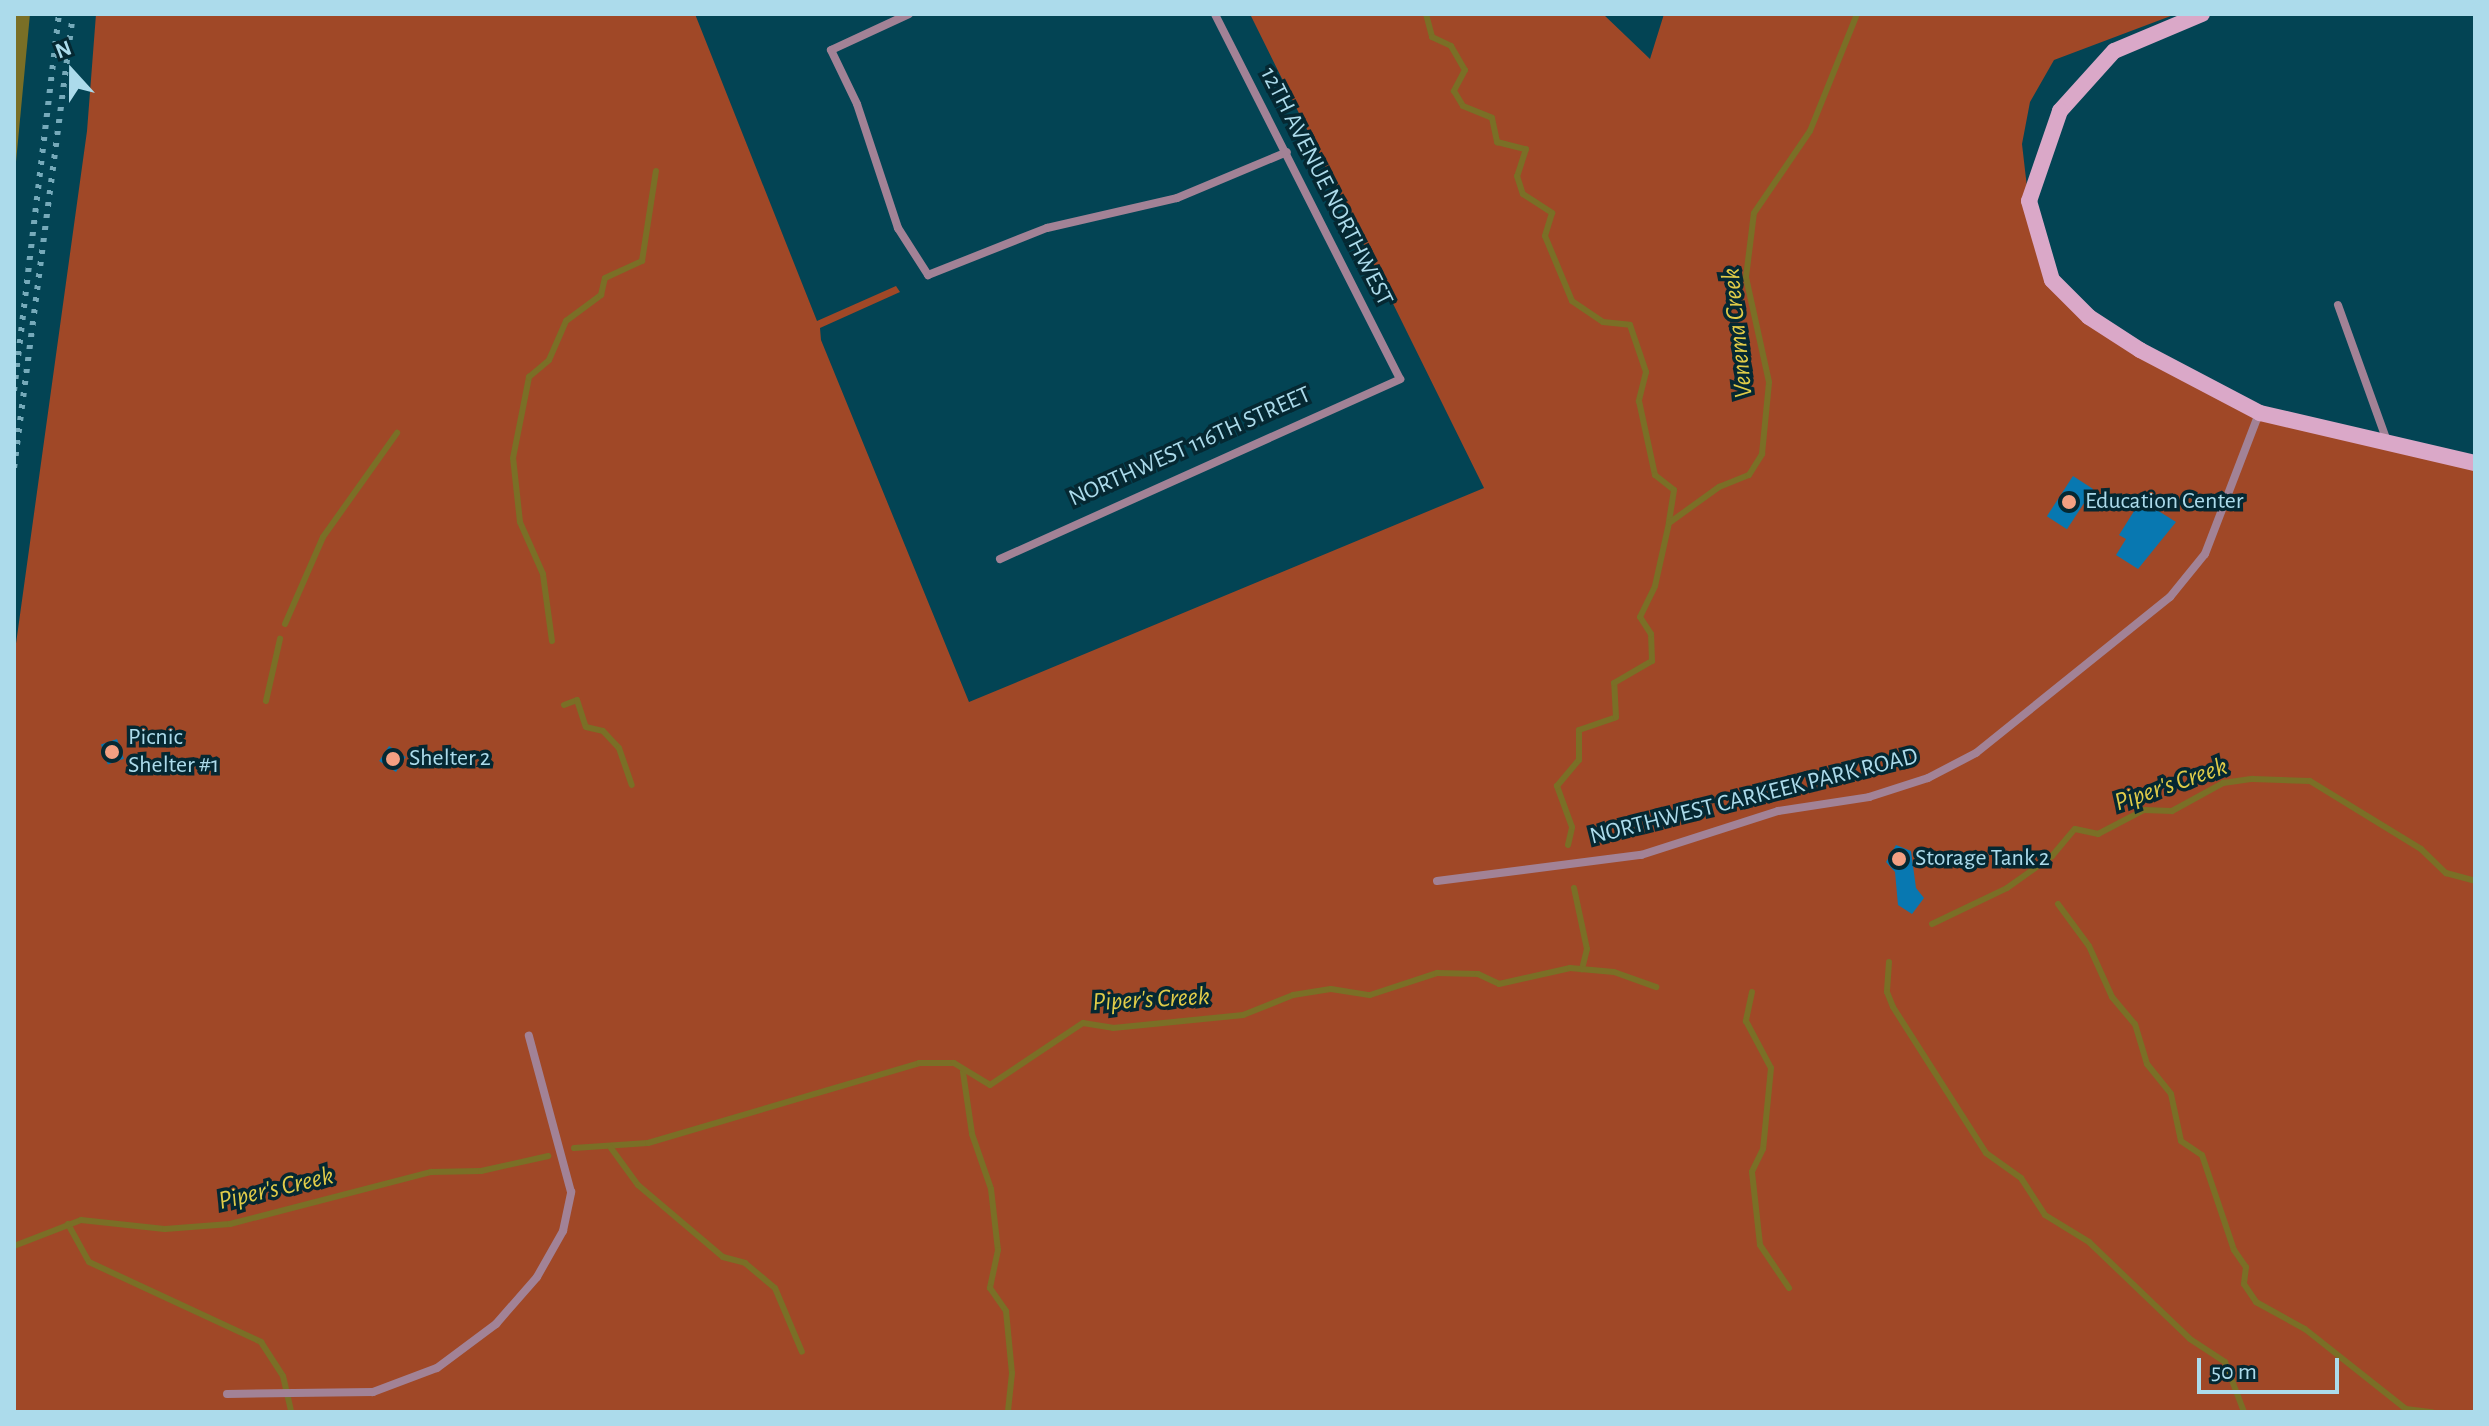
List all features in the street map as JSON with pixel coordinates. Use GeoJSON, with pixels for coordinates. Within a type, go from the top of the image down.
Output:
{"type":"FeatureCollection","features":[{"type":"Feature","properties":{"kind":"street"},"geometry":{"type":"LineString","coordinates":[[909,14],[831,50],[857,104],[898,228],[928,275],[1047,228],[1177,198],[1287,152]]}},
{"type":"Feature","properties":{"kind":"street","name":"12TH AVENUE NORTHWEST"},"geometry":{"type":"LineString","coordinates":[[1215,14],[1400,379]]}},
{"type":"Feature","properties":{"kind":"street"},"geometry":{"type":"LineString","coordinates":[[2202,14],[2114,51],[2083,78],[2044,144],[2029,201],[2031,222],[2052,280],[2089,317],[2260,413],[2475,463]]}},
{"type":"Feature","properties":{"kind":"street"},"geometry":{"type":"LineString","coordinates":[[2338,305],[2387,442]]}},
{"type":"Feature","properties":{"kind":"street","name":"NORTHWEST 116TH STREET"},"geometry":{"type":"LineString","coordinates":[[1000,559],[1400,379]]}},
{"type":"Feature","properties":{"kind":"street","name":"NORTHWEST CARKEEK PARK ROAD"},"geometry":{"type":"LineString","coordinates":[[1437,881],[1632,857],[1778,811],[1869,797],[1928,778],[1976,753],[2170,597],[2205,554],[2260,413]]}},
{"type":"Feature","properties":{"kind":"street"},"geometry":{"type":"LineString","coordinates":[[227,1394],[373,1392],[437,1368],[496,1324],[537,1277],[563,1231],[571,1192],[529,1036]]}},
{"type":"Feature","properties":{"kind":"shaded area"},"geometry":{"type":"Polygon","coordinates":[[[14,14],[30,14],[14,183],[14,14]]]}},
{"type":"Feature","properties":{"kind":"shaded area"},"geometry":{"type":"Polygon","coordinates":[[[96,14],[695,14],[817,321],[896,286],[900,292],[820,328],[821,340],[969,702],[1484,488],[1250,14],[1603,14],[1650,59],[1664,14],[2176,14],[2054,60],[2030,102],[2022,144],[2031,222],[2069,300],[2260,413],[2475,463],[2475,1412],[14,1412],[14,658],[87,131],[96,14]]]}},
{"type":"Feature","properties":{"kind":"building","name":"Education Center"},"geometry":{"type":"Polygon","coordinates":[[[2073,476],[2093,489],[2067,529],[2047,516],[2073,476]]]}},
{"type":"Feature","properties":{"kind":"building"},"geometry":{"type":"Polygon","coordinates":[[[2141,500],[2176,522],[2138,569],[2116,555],[2126,539],[2119,535],[2141,500]]]}},
{"type":"Feature","properties":{"kind":"building","name":"Picnic Shelter #1"},"geometry":{"type":"Polygon","coordinates":[[[117,739],[124,759],[108,764],[101,745],[117,739]]]}},
{"type":"Feature","properties":{"kind":"building","name":"Shelter 2"},"geometry":{"type":"Polygon","coordinates":[[[389,746],[406,757],[396,772],[379,761],[389,746]]]}},
{"type":"Feature","properties":{"kind":"building"},"geometry":{"type":"Polygon","coordinates":[[[1896,845],[1911,851],[1916,888],[1924,898],[1912,914],[1898,905],[1895,872],[1886,862],[1896,845]]]}},
{"type":"Feature","properties":{"kind":"waterway"},"geometry":{"type":"LineString","coordinates":[[1426,14],[1432,37],[1451,46],[1465,70],[1454,91],[1463,106],[1492,118],[1497,142],[1526,149],[1517,176],[1523,194],[1552,213],[1545,236],[1572,301],[1603,322],[1630,325],[1646,372],[1639,401],[1655,475],[1674,490],[1669,523]]}},
{"type":"Feature","properties":{"kind":"waterway","name":"Venema Creek"},"geometry":{"type":"LineString","coordinates":[[1568,845],[1572,827],[1557,786],[1579,760],[1579,730],[1616,717],[1614,683],[1652,661],[1651,634],[1640,617],[1655,586],[1669,523],[1719,487],[1749,475],[1762,454],[1769,382],[1746,277],[1754,213],[1810,131],[1857,14]]}},
{"type":"Feature","properties":{"kind":"waterway"},"geometry":{"type":"LineString","coordinates":[[552,641],[543,574],[520,522],[513,458],[529,377],[549,360],[566,321],[601,295],[605,278],[642,261],[656,171]]}},
{"type":"Feature","properties":{"kind":"waterway"},"geometry":{"type":"LineString","coordinates":[[285,624],[323,537],[397,433]]}},
{"type":"Feature","properties":{"kind":"waterway"},"geometry":{"type":"LineString","coordinates":[[266,701],[280,639]]}},
{"type":"Feature","properties":{"kind":"waterway"},"geometry":{"type":"LineString","coordinates":[[564,705],[577,700],[586,727],[603,731],[619,748],[632,785]]}},
{"type":"Feature","properties":{"kind":"waterway","name":"Piper's Creek"},"geometry":{"type":"LineString","coordinates":[[1932,924],[2007,888],[2052,856],[2075,829],[2098,834],[2144,810],[2172,811],[2223,783],[2253,779],[2310,781],[2421,849],[2446,873],[2475,881]]}},
{"type":"Feature","properties":{"kind":"waterway","name":"Venema Creek"},"geometry":{"type":"LineString","coordinates":[[1574,888],[1587,949],[1582,969]]}},
{"type":"Feature","properties":{"kind":"waterway"},"geometry":{"type":"LineString","coordinates":[[2058,904],[2089,946],[2112,997],[2135,1024],[2147,1064],[2171,1094],[2181,1141],[2202,1155],[2234,1250],[2246,1267],[2244,1284],[2256,1302],[2305,1329],[2406,1409],[2432,1412]]}},
{"type":"Feature","properties":{"kind":"waterway"},"geometry":{"type":"LineString","coordinates":[[1889,962],[1887,992],[1893,1007],[1986,1153],[2021,1178],[2045,1215],[2089,1242],[2190,1339],[2225,1362],[2244,1412]]}},
{"type":"Feature","properties":{"kind":"waterway","name":"Piper's Creek"},"geometry":{"type":"LineString","coordinates":[[574,1148],[648,1143],[919,1063],[954,1063],[990,1085],[1083,1023],[1113,1028],[1243,1015],[1293,995],[1331,989],[1370,995],[1437,973],[1478,974],[1499,984],[1570,968],[1614,972],[1656,987]]}},
{"type":"Feature","properties":{"kind":"waterway"},"geometry":{"type":"LineString","coordinates":[[1752,992],[1746,1021],[1771,1068],[1763,1149],[1752,1172],[1760,1245],[1789,1288]]}},
{"type":"Feature","properties":{"kind":"waterway"},"geometry":{"type":"LineString","coordinates":[[963,1072],[972,1134],[991,1189],[998,1250],[990,1288],[1006,1311],[1012,1373],[1008,1412]]}},
{"type":"Feature","properties":{"kind":"waterway"},"geometry":{"type":"LineString","coordinates":[[611,1148],[638,1185],[723,1257],[745,1263],[775,1288],[802,1352]]}},
{"type":"Feature","properties":{"kind":"waterway","name":"Piper's Creek"},"geometry":{"type":"LineString","coordinates":[[14,1246],[81,1220],[165,1229],[230,1224],[431,1172],[481,1171],[548,1156]]}},
{"type":"Feature","properties":{"kind":"waterway"},"geometry":{"type":"LineString","coordinates":[[68,1224],[89,1262],[261,1342],[283,1376],[291,1412]]}},
{"type":"Feature","properties":{"kind":"railway"},"geometry":{"type":"LineString","coordinates":[[14,391],[59,14]]}},
{"type":"Feature","properties":{"kind":"railway"},"geometry":{"type":"LineString","coordinates":[[14,468],[73,14]]}},
{"type":"Feature","properties":{"kind":"place","name":"Education Center"},"geometry":{"type":"Point","coordinates":[2069,502]}},
{"type":"Feature","properties":{"kind":"place","name":"Picnic Shelter #1"},"geometry":{"type":"Point","coordinates":[112,752]}},
{"type":"Feature","properties":{"kind":"place","name":"Shelter 2"},"geometry":{"type":"Point","coordinates":[393,759]}},
{"type":"Feature","properties":{"kind":"place","name":"Storage Tank 2"},"geometry":{"type":"Point","coordinates":[1899,859]}}]}
